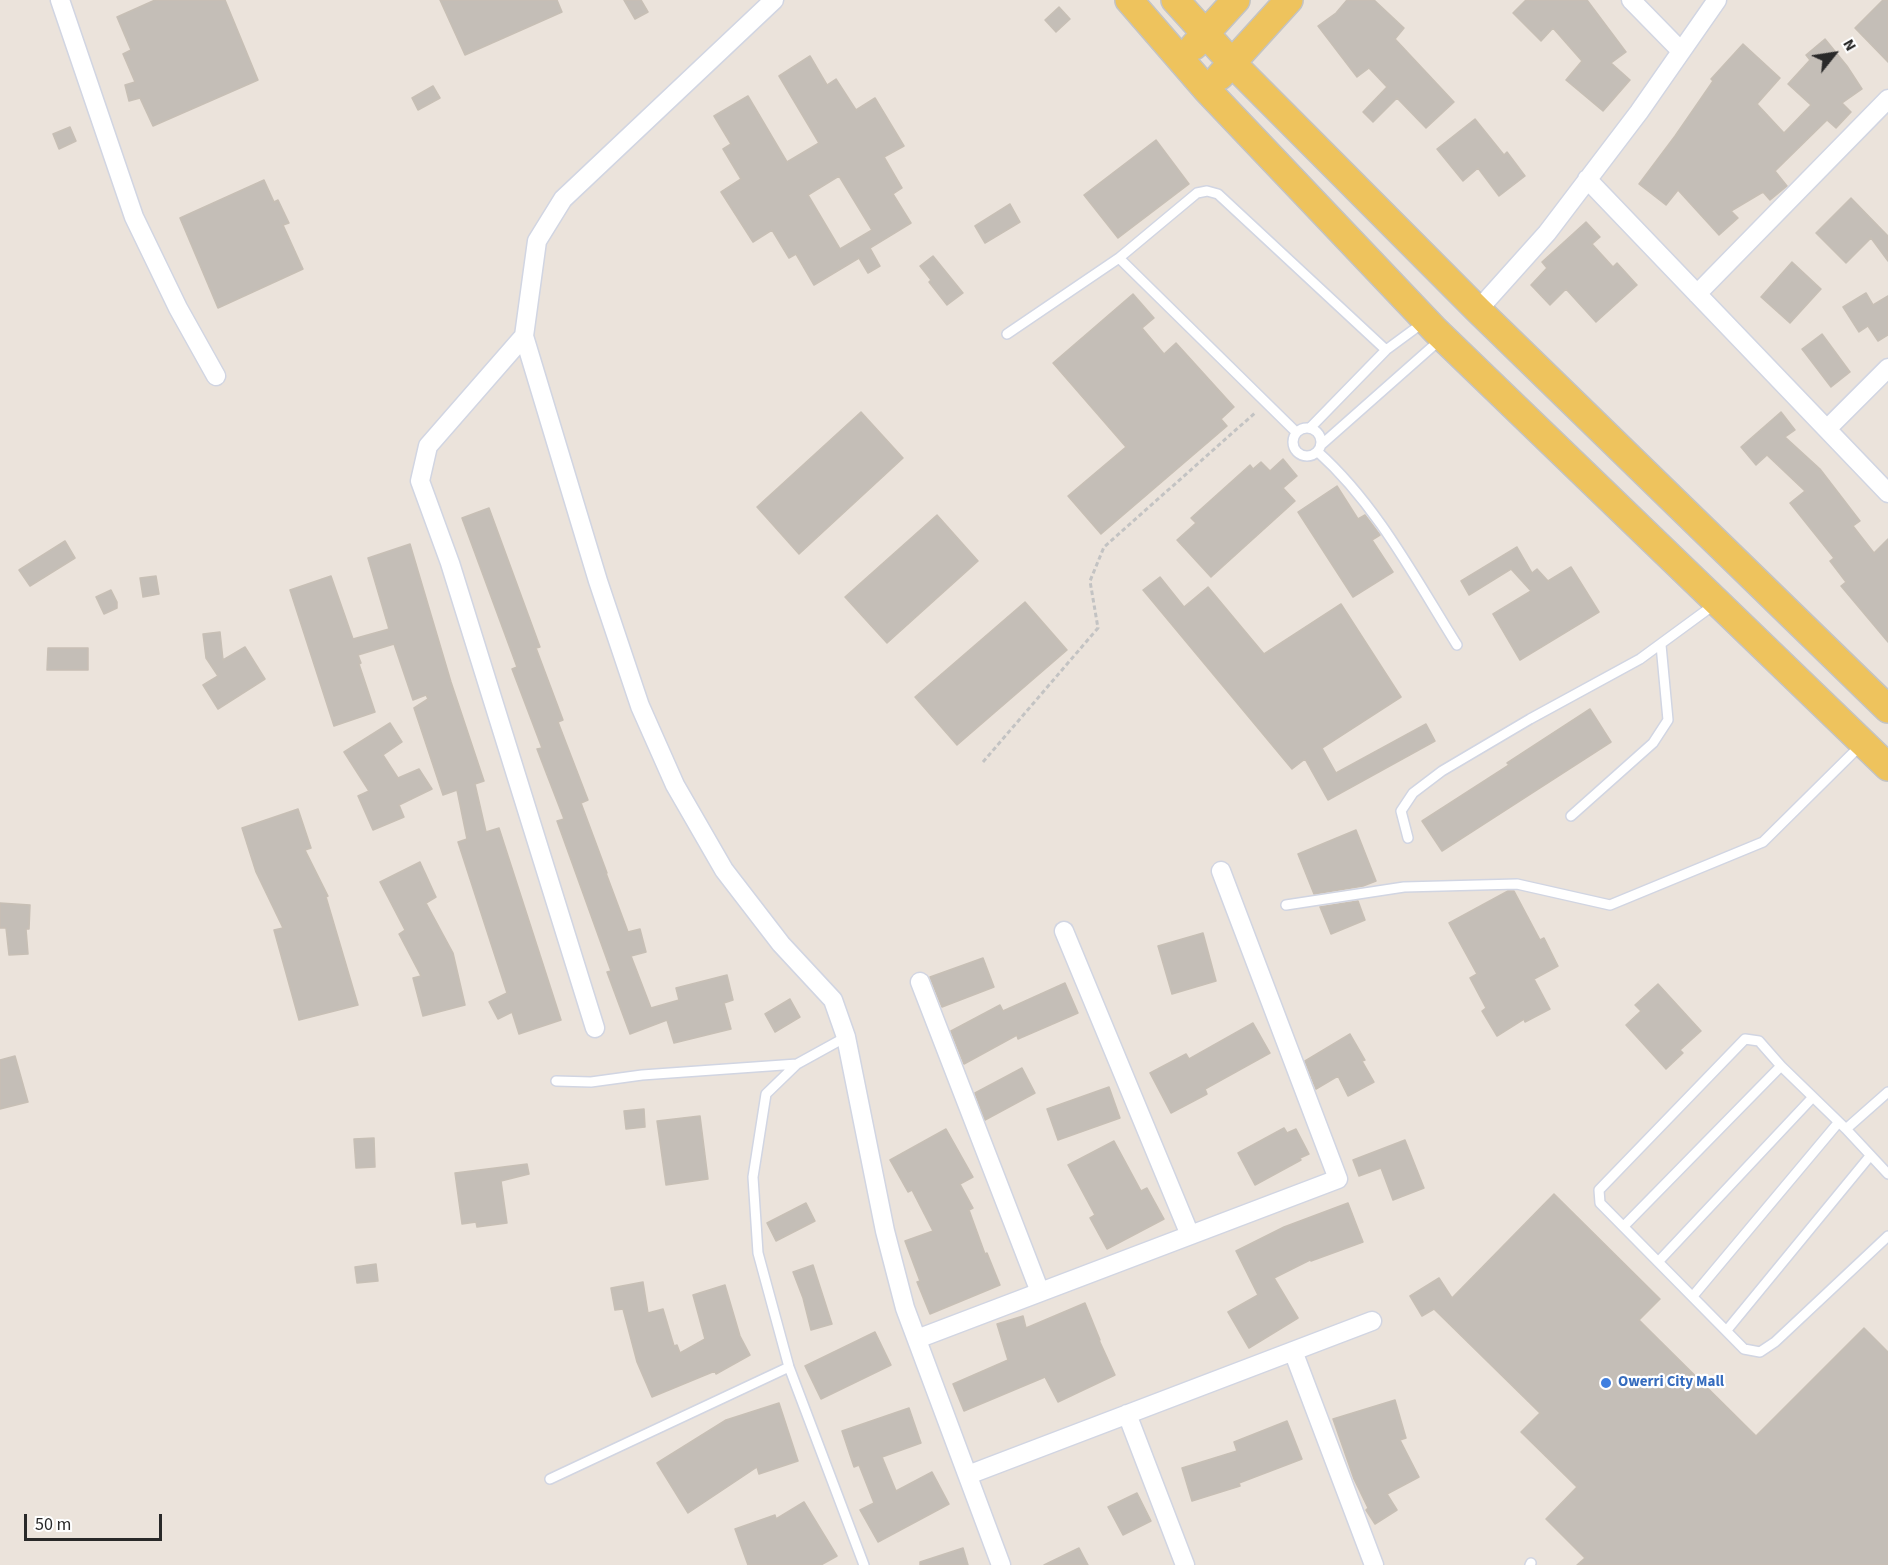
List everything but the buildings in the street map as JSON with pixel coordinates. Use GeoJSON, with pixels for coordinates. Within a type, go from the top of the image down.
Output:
{"type":"FeatureCollection","features":[{"type":"Feature","properties":{"kind":"main road"},"geometry":{"type":"LineString","coordinates":[[1129,0],[1207,90],[1434,329],[1888,766]]}},
{"type":"Feature","properties":{"kind":"main road"},"geometry":{"type":"LineString","coordinates":[[1175,0],[1233,64],[1478,310],[1888,709]]}},
{"type":"Feature","properties":{"kind":"main road"},"geometry":{"type":"LineString","coordinates":[[1181,60],[1236,0]]}},
{"type":"Feature","properties":{"kind":"main road"},"geometry":{"type":"LineString","coordinates":[[1207,90],[1233,64],[1288,0]]}},
{"type":"Feature","properties":{"kind":"street"},"geometry":{"type":"LineString","coordinates":[[60,0],[134,217],[178,308],[216,376]]}},
{"type":"Feature","properties":{"kind":"street"},"geometry":{"type":"LineString","coordinates":[[774,0],[563,199],[537,241],[524,336],[602,591],[640,706],[675,785],[724,870],[781,944],[832,1000],[846,1037],[885,1231],[905,1308],[1001,1565]]}},
{"type":"Feature","properties":{"kind":"street"},"geometry":{"type":"LineString","coordinates":[[1630,0],[1682,51]]}},
{"type":"Feature","properties":{"kind":"street"},"geometry":{"type":"LineString","coordinates":[[1478,310],[1547,233],[1717,0]]}},
{"type":"Feature","properties":{"kind":"street"},"geometry":{"type":"LineString","coordinates":[[1697,294],[1888,99]]}},
{"type":"Feature","properties":{"kind":"street"},"geometry":{"type":"LineString","coordinates":[[1587,179],[1888,494]]}},
{"type":"Feature","properties":{"kind":"street"},"geometry":{"type":"LineString","coordinates":[[524,336],[428,447],[420,481],[450,563],[595,1028]]}},
{"type":"Feature","properties":{"kind":"street"},"geometry":{"type":"LineString","coordinates":[[1827,429],[1888,368]]}},
{"type":"Feature","properties":{"kind":"street"},"geometry":{"type":"LineString","coordinates":[[917,1339],[1338,1179],[1221,871]]}},
{"type":"Feature","properties":{"kind":"street"},"geometry":{"type":"LineString","coordinates":[[1064,931],[1190,1235]]}},
{"type":"Feature","properties":{"kind":"street"},"geometry":{"type":"LineString","coordinates":[[920,982],[1040,1292]]}},
{"type":"Feature","properties":{"kind":"street"},"geometry":{"type":"LineString","coordinates":[[968,1475],[1372,1321]]}},
{"type":"Feature","properties":{"kind":"street"},"geometry":{"type":"LineString","coordinates":[[1293,1351],[1374,1565]]}},
{"type":"Feature","properties":{"kind":"street"},"geometry":{"type":"LineString","coordinates":[[1128,1414],[1185,1565]]}},
{"type":"Feature","properties":{"kind":"lane"},"geometry":{"type":"LineString","coordinates":[[1006,334],[1119,258],[1174,215],[1197,193],[1208,191],[1218,194],[1386,351]]}},
{"type":"Feature","properties":{"kind":"lane"},"geometry":{"type":"LineString","coordinates":[[1119,258],[1296,432]]}},
{"type":"Feature","properties":{"kind":"lane"},"geometry":{"type":"LineString","coordinates":[[1296,432],[1310,428],[1386,351],[1434,329]]}},
{"type":"Feature","properties":{"kind":"lane"},"geometry":{"type":"LineString","coordinates":[[1296,432],[1293,440],[1298,453],[1312,456],[1434,329]]}},
{"type":"Feature","properties":{"kind":"lane"},"geometry":{"type":"LineString","coordinates":[[1310,428],[1320,438],[1319,448],[1360,495],[1394,544],[1457,645]]}},
{"type":"Feature","properties":{"kind":"lane"},"geometry":{"type":"LineString","coordinates":[[1408,838],[1401,811],[1413,793],[1442,771],[1530,719],[1640,659],[1717,602]]}},
{"type":"Feature","properties":{"kind":"lane"},"geometry":{"type":"LineString","coordinates":[[1571,816],[1653,743],[1668,720],[1661,645]]}},
{"type":"Feature","properties":{"kind":"lane"},"geometry":{"type":"LineString","coordinates":[[1286,906],[1404,887],[1516,884],[1611,905],[1763,842],[1863,744]]}},
{"type":"Feature","properties":{"kind":"lane"},"geometry":{"type":"LineString","coordinates":[[846,1037],[796,1064],[765,1094],[753,1177],[758,1253],[789,1367],[864,1565]]}},
{"type":"Feature","properties":{"kind":"lane"},"geometry":{"type":"LineString","coordinates":[[1888,1174],[1759,1041],[1745,1039],[1599,1190],[1600,1203],[1744,1349],[1760,1352],[1775,1342],[1888,1236]]}},
{"type":"Feature","properties":{"kind":"lane"},"geometry":{"type":"LineString","coordinates":[[556,1081],[591,1082],[642,1075],[796,1064]]}},
{"type":"Feature","properties":{"kind":"lane"},"geometry":{"type":"LineString","coordinates":[[1624,1226],[1781,1066]]}},
{"type":"Feature","properties":{"kind":"lane"},"geometry":{"type":"LineString","coordinates":[[1693,1296],[1842,1126],[1888,1092]]}},
{"type":"Feature","properties":{"kind":"lane"},"geometry":{"type":"LineString","coordinates":[[1658,1262],[1813,1097]]}},
{"type":"Feature","properties":{"kind":"lane"},"geometry":{"type":"LineString","coordinates":[[1727,1330],[1870,1156]]}},
{"type":"Feature","properties":{"kind":"lane"},"geometry":{"type":"LineString","coordinates":[[550,1479],[789,1367]]}},
{"type":"Feature","properties":{"kind":"path"},"geometry":{"type":"LineString","coordinates":[[983,762],[1098,628],[1090,581],[1104,547],[1266,403]]}},
{"type":"Feature","properties":{"kind":"place","name":"Owerri City Mall"},"geometry":{"type":"Point","coordinates":[1606,1383]}}]}
